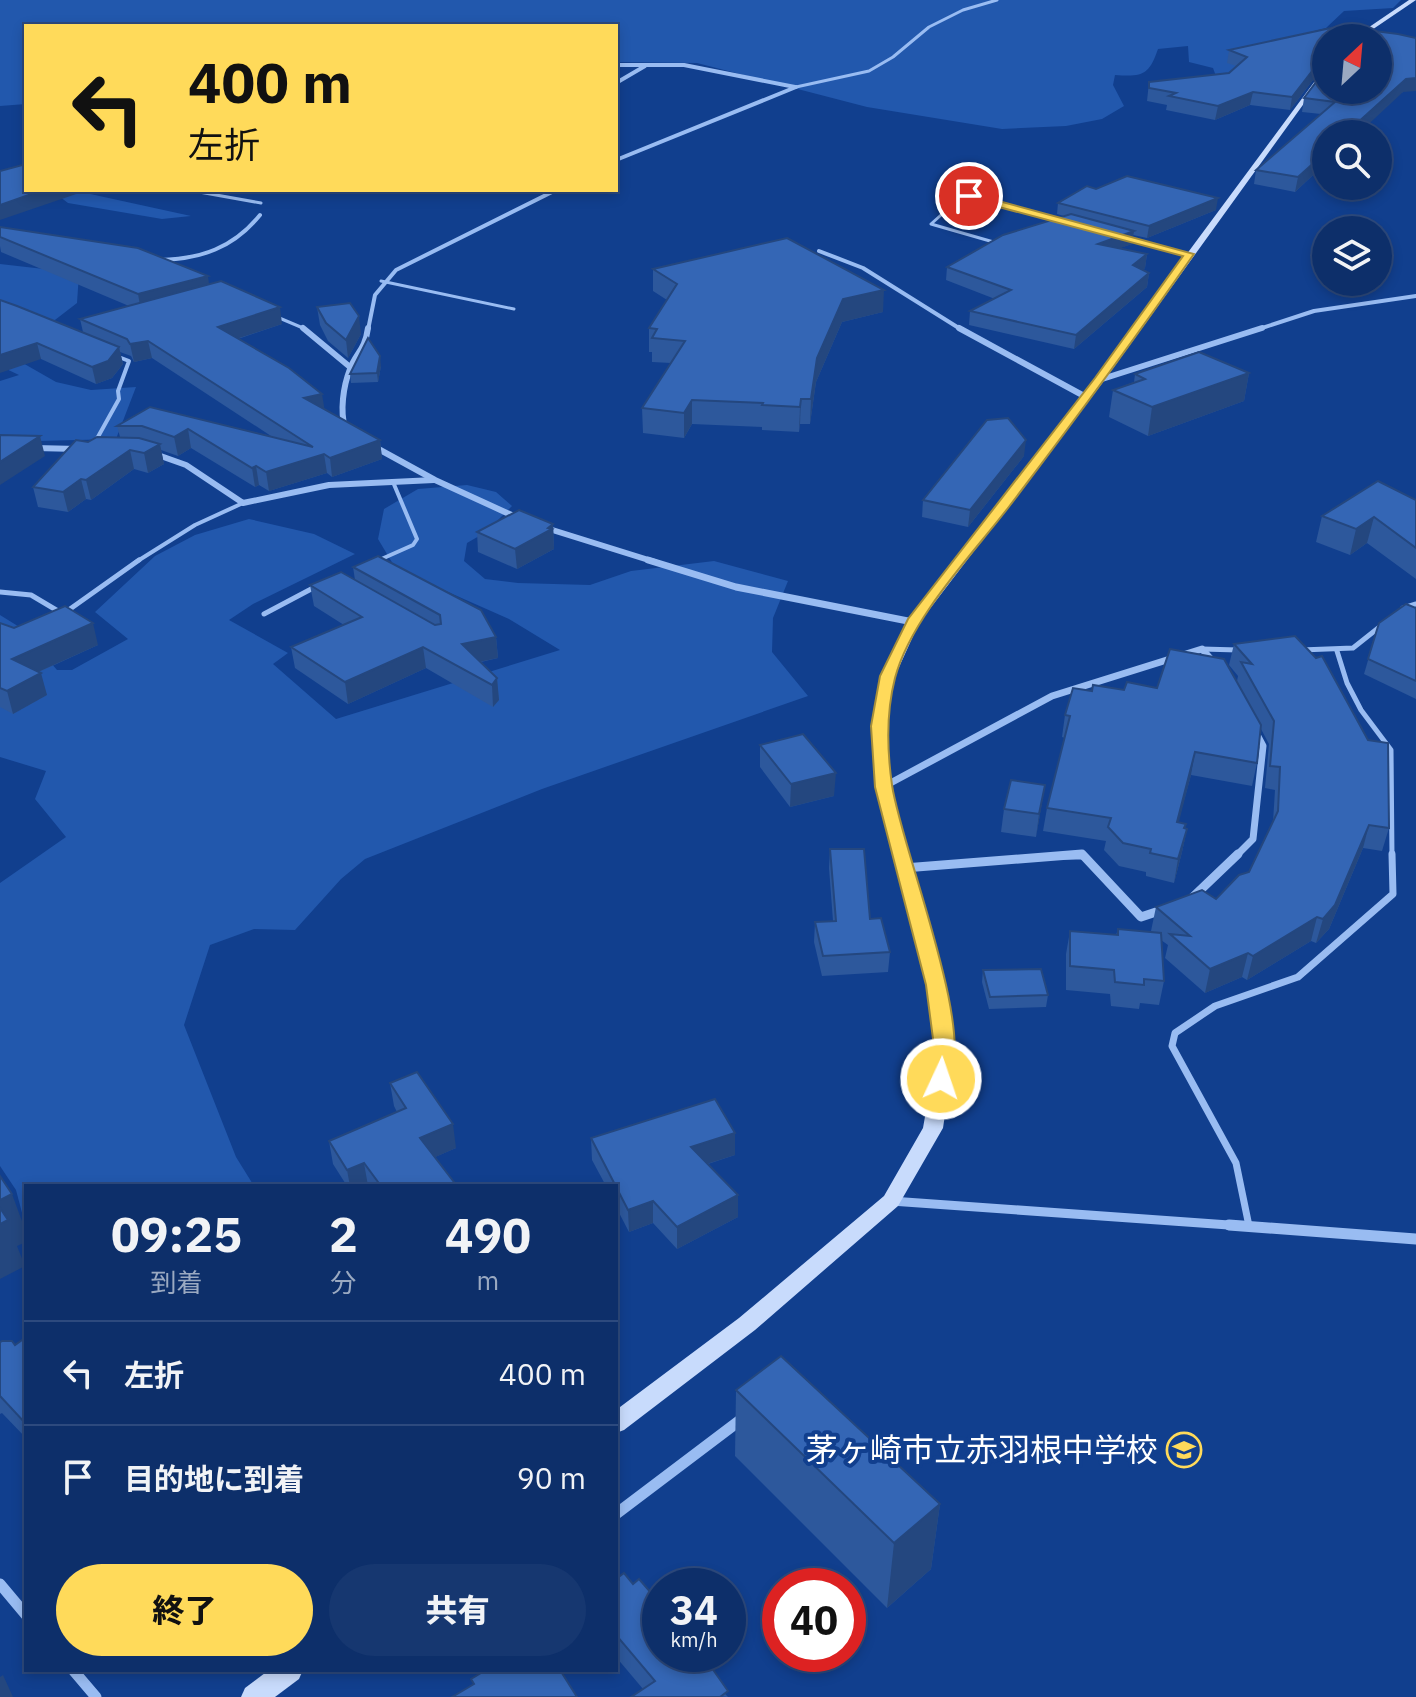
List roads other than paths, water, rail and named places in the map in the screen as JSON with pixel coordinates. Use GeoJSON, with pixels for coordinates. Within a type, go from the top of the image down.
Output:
{"type":"FeatureCollection","features":[{"type":"Feature","properties":{"kind":"street"},"geometry":{"type":"LineString","coordinates":[[1377,24],[1413,0]]}},
{"type":"Feature","properties":{"kind":"street"},"geometry":{"type":"LineString","coordinates":[[618,82],[645,68],[645,64]]}},
{"type":"Feature","properties":{"kind":"street"},"geometry":{"type":"LineString","coordinates":[[618,65],[692,66],[796,87]]}},
{"type":"Feature","properties":{"kind":"street"},"geometry":{"type":"LineString","coordinates":[[618,159],[796,87]]}},
{"type":"Feature","properties":{"kind":"street"},"geometry":{"type":"LineString","coordinates":[[618,1421],[747,1324],[891,1201],[933,1128],[945,1054],[936,985],[883,787],[879,726],[888,676],[913,622],[1099,380],[1312,87]]}},
{"type":"Feature","properties":{"kind":"street"},"geometry":{"type":"LineString","coordinates":[[357,437],[346,430],[341,414],[350,367],[362,357],[368,337],[366,324],[381,281],[396,270],[552,192]]}},
{"type":"Feature","properties":{"kind":"street"},"geometry":{"type":"LineString","coordinates":[[148,260],[175,260],[221,249],[239,239],[260,215]]}},
{"type":"Feature","properties":{"kind":"street"},"geometry":{"type":"LineString","coordinates":[[819,251],[863,268],[989,346],[1086,397]]}},
{"type":"Feature","properties":{"kind":"street"},"geometry":{"type":"LineString","coordinates":[[1099,380],[1314,311],[1416,296]]}},
{"type":"Feature","properties":{"kind":"street"},"geometry":{"type":"LineString","coordinates":[[303,328],[350,367]]}},
{"type":"Feature","properties":{"kind":"street"},"geometry":{"type":"LineString","coordinates":[[368,443],[495,510],[522,519]]}},
{"type":"Feature","properties":{"kind":"street"},"geometry":{"type":"LineString","coordinates":[[28,448],[104,450]]}},
{"type":"Feature","properties":{"kind":"street"},"geometry":{"type":"LineString","coordinates":[[144,451],[186,465],[243,503],[329,485],[435,480]]}},
{"type":"Feature","properties":{"kind":"street"},"geometry":{"type":"LineString","coordinates":[[535,524],[736,587],[913,622]]}},
{"type":"Feature","properties":{"kind":"street"},"geometry":{"type":"LineString","coordinates":[[883,787],[1052,696],[1202,649],[1222,671]]}},
{"type":"Feature","properties":{"kind":"street"},"geometry":{"type":"LineString","coordinates":[[1187,902],[1253,839],[1263,746],[1249,721]]}},
{"type":"Feature","properties":{"kind":"street"},"geometry":{"type":"LineString","coordinates":[[904,868],[1082,854],[1141,917],[1176,906]]}},
{"type":"Feature","properties":{"kind":"street"},"geometry":{"type":"LineString","coordinates":[[891,1201],[1416,1239]]}},
{"type":"Feature","properties":{"kind":"street"},"geometry":{"type":"LineString","coordinates":[[618,1512],[755,1409]]}},
{"type":"Feature","properties":{"kind":"street"},"geometry":{"type":"LineString","coordinates":[[0,1584],[24,1613]]}},
{"type":"Feature","properties":{"kind":"street"},"geometry":{"type":"LineString","coordinates":[[75,1672],[96,1697]]}},
{"type":"Feature","properties":{"kind":"street"},"geometry":{"type":"LineString","coordinates":[[254,1697],[287,1672]]}},
{"type":"Feature","properties":{"kind":"lane"},"geometry":{"type":"LineString","coordinates":[[796,87],[869,71],[893,57],[929,27],[963,10],[997,0]]}},
{"type":"Feature","properties":{"kind":"lane"},"geometry":{"type":"LineString","coordinates":[[199,192],[261,203]]}},
{"type":"Feature","properties":{"kind":"lane"},"geometry":{"type":"LineString","coordinates":[[1005,243],[992,243],[931,224],[959,199],[969,196],[1067,223],[1055,227]]}},
{"type":"Feature","properties":{"kind":"lane"},"geometry":{"type":"LineString","coordinates":[[1115,236],[1189,254]]}},
{"type":"Feature","properties":{"kind":"lane"},"geometry":{"type":"LineString","coordinates":[[148,260],[160,265]]}},
{"type":"Feature","properties":{"kind":"lane"},"geometry":{"type":"LineString","coordinates":[[381,281],[514,309]]}},
{"type":"Feature","properties":{"kind":"lane"},"geometry":{"type":"LineString","coordinates":[[277,317],[303,328]]}},
{"type":"Feature","properties":{"kind":"lane"},"geometry":{"type":"LineString","coordinates":[[90,450],[119,399],[118,391],[129,361],[104,351]]}},
{"type":"Feature","properties":{"kind":"lane"},"geometry":{"type":"LineString","coordinates":[[373,562],[413,545],[417,539],[393,482]]}},
{"type":"Feature","properties":{"kind":"lane"},"geometry":{"type":"LineString","coordinates":[[0,592],[31,595],[63,614],[174,535],[204,518],[243,503]]}},
{"type":"Feature","properties":{"kind":"lane"},"geometry":{"type":"LineString","coordinates":[[264,614],[278,604],[319,586]]}},
{"type":"Feature","properties":{"kind":"lane"},"geometry":{"type":"LineString","coordinates":[[1395,614],[1405,606],[1416,604]]}},
{"type":"Feature","properties":{"kind":"lane"},"geometry":{"type":"LineString","coordinates":[[1292,650],[1337,651],[1353,648],[1384,623]]}},
{"type":"Feature","properties":{"kind":"lane"},"geometry":{"type":"LineString","coordinates":[[1202,649],[1247,650]]}},
{"type":"Feature","properties":{"kind":"lane"},"geometry":{"type":"LineString","coordinates":[[1249,1227],[1236,1163],[1172,1046],[1175,1033],[1215,1006],[1298,977],[1393,894],[1391,750],[1361,710],[1347,683],[1337,651]]}},
{"type":"Feature","properties":{"kind":"place","name":"茅ヶ崎市立赤羽根中学校"},"geometry":{"type":"Point","coordinates":[1184,1450]}}]}
